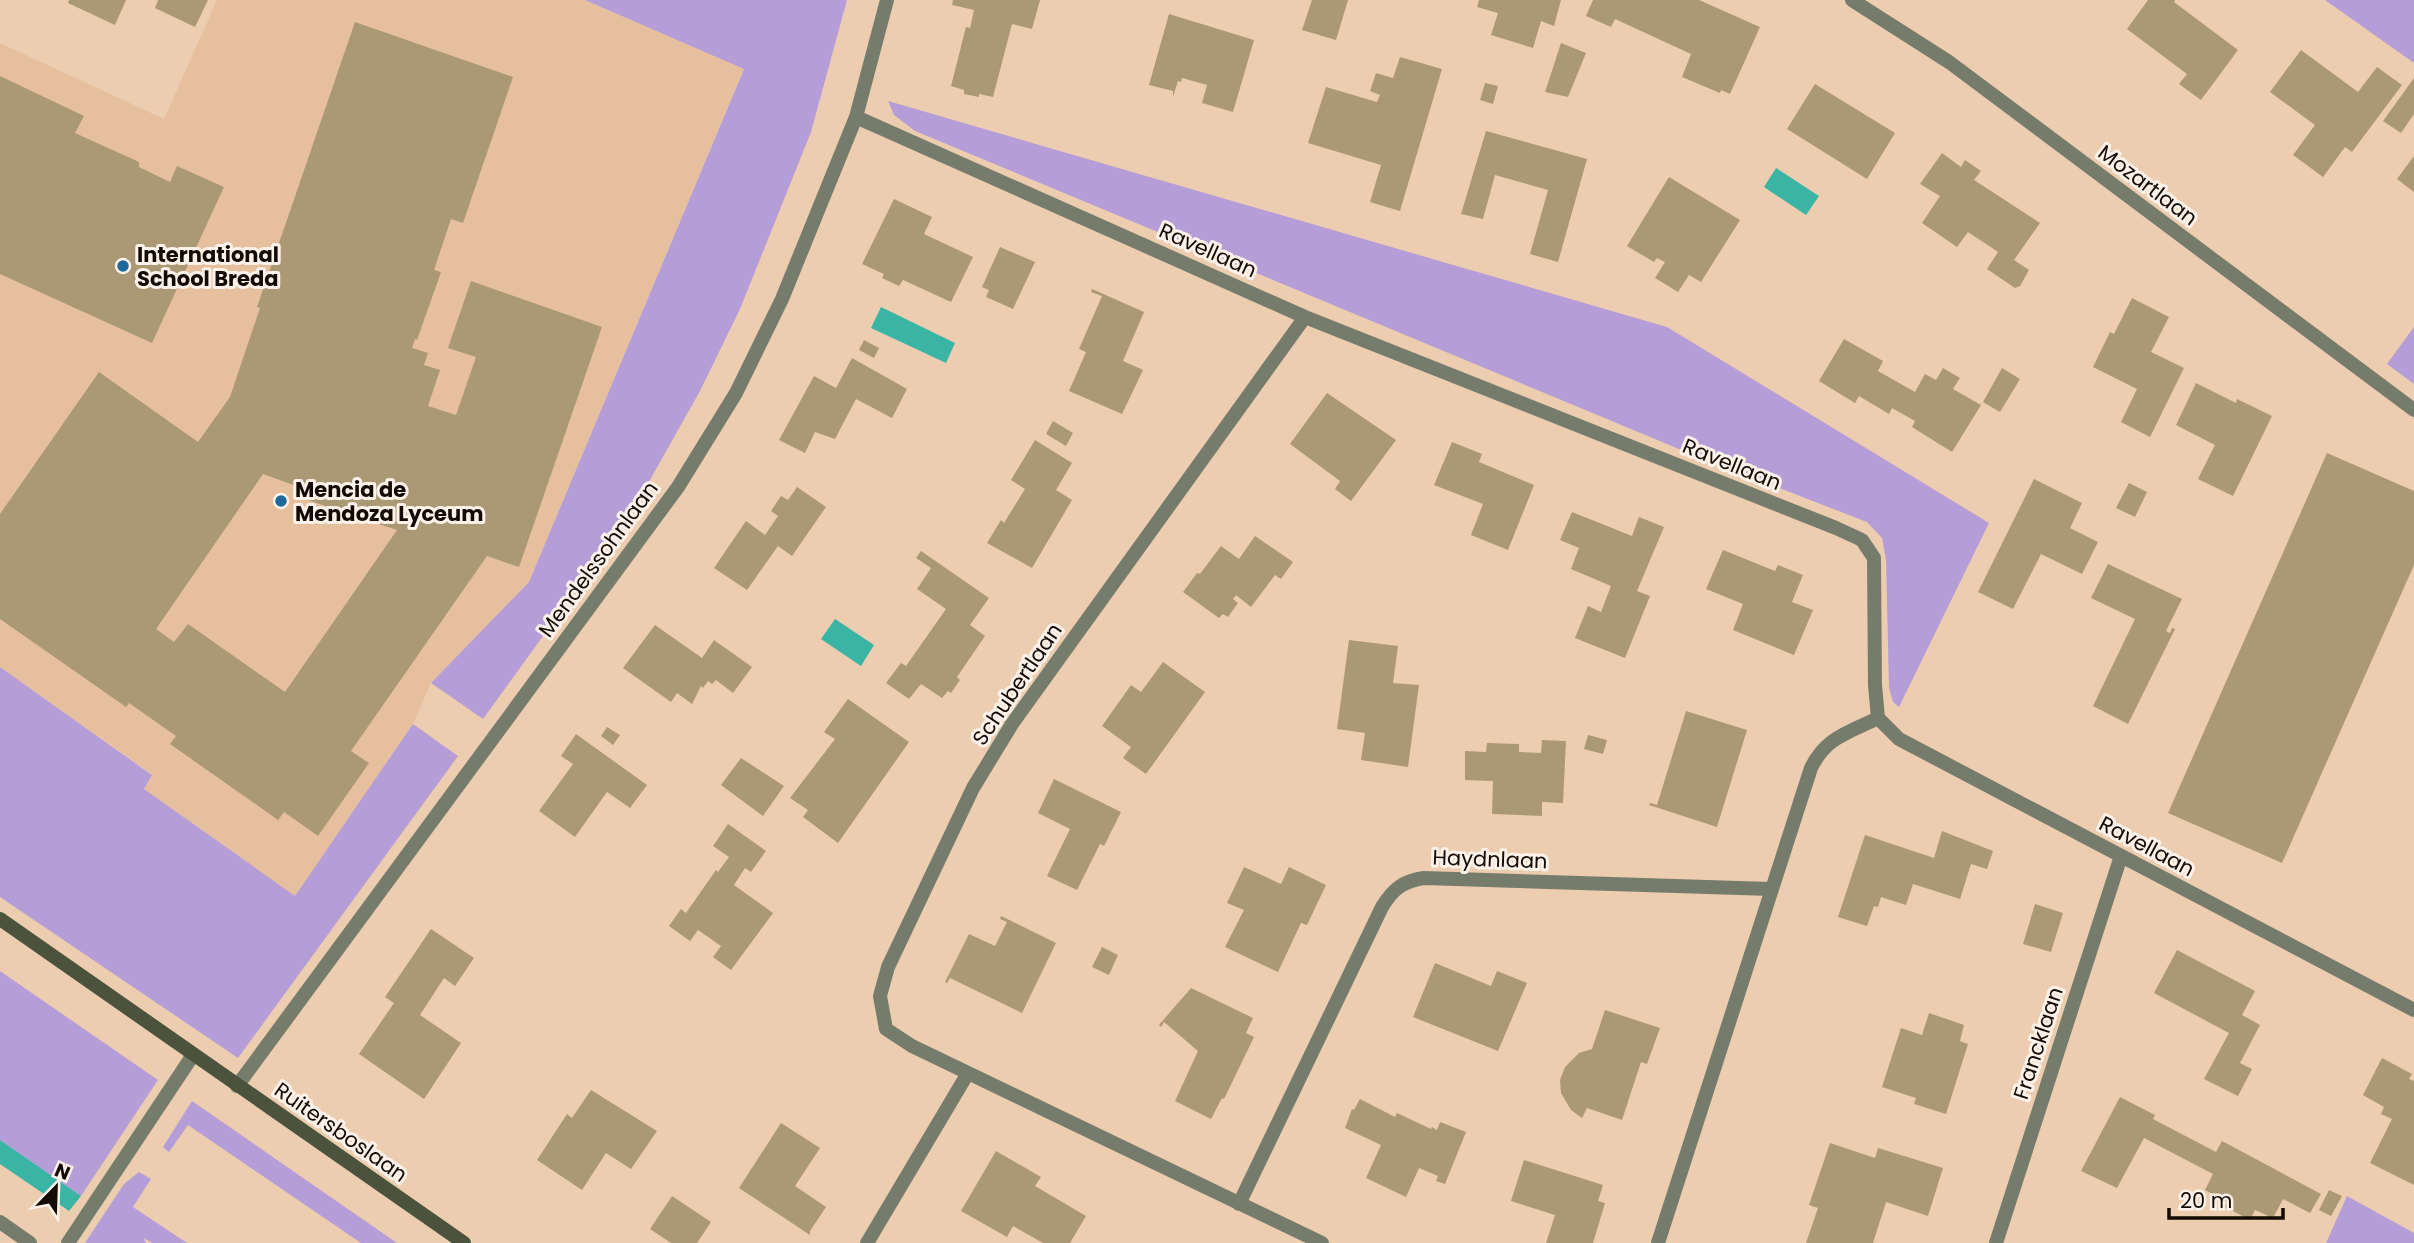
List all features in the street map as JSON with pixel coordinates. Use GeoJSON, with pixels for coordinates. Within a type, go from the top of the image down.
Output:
{"type":"FeatureCollection","features":[{"type":"Feature","properties":{"kind":"street","name":"Mendelssohnlaan"},"geometry":{"type":"LineString","coordinates":[[237,1086],[678,486],[736,393],[782,299],[856,117],[887,0]]}},
{"type":"Feature","properties":{"kind":"street","name":"Mozartlaan"},"geometry":{"type":"LineString","coordinates":[[1852,0],[1949,62],[2414,410]]}},
{"type":"Feature","properties":{"kind":"street","name":"Ravellaan"},"geometry":{"type":"LineString","coordinates":[[856,117],[1305,317],[1862,540],[1874,558],[1875,685],[1878,718],[1899,739],[2414,1010]]}},
{"type":"Feature","properties":{"kind":"street","name":"Schubertlaan"},"geometry":{"type":"LineString","coordinates":[[1305,317],[1012,724],[973,788],[888,967],[880,996],[886,1029],[912,1046],[1322,1243]]}},
{"type":"Feature","properties":{"kind":"street"},"geometry":{"type":"LineString","coordinates":[[1658,1243],[1811,768],[1819,750],[1878,718]]}},
{"type":"Feature","properties":{"kind":"street","name":"Francklaan"},"geometry":{"type":"LineString","coordinates":[[1996,1243],[2121,856]]}},
{"type":"Feature","properties":{"kind":"street","name":"Haydnlaan"},"geometry":{"type":"LineString","coordinates":[[1239,1204],[1382,907],[1392,892],[1408,881],[1424,878],[1771,890]]}},
{"type":"Feature","properties":{"kind":"street","name":"Ruitersboslaan"},"geometry":{"type":"LineString","coordinates":[[0,919],[464,1243]]}},
{"type":"Feature","properties":{"kind":"street"},"geometry":{"type":"LineString","coordinates":[[68,1243],[193,1055]]}},
{"type":"Feature","properties":{"kind":"street"},"geometry":{"type":"LineString","coordinates":[[867,1243],[968,1073]]}},
{"type":"Feature","properties":{"kind":"street"},"geometry":{"type":"LineString","coordinates":[[0,1222],[30,1243]]}},
{"type":"Feature","properties":{"kind":"shaded area","name":"Mencia de Mendoza Lyceum"},"geometry":{"type":"Polygon","coordinates":[[[217,0],[585,0],[744,68],[529,582],[431,683],[413,724],[296,897],[144,789],[152,774],[0,667],[0,43],[164,119],[217,0]]]}},
{"type":"Feature","properties":{"kind":"shaded area"},"geometry":{"type":"Polygon","coordinates":[[[585,0],[847,0],[811,132],[740,309],[700,391],[646,487],[598,560],[483,719],[431,683],[529,582],[744,69],[585,0]]]}},
{"type":"Feature","properties":{"kind":"shaded area"},"geometry":{"type":"Polygon","coordinates":[[[2325,0],[2414,0],[2414,63],[2325,0]]]}},
{"type":"Feature","properties":{"kind":"shaded area"},"geometry":{"type":"Polygon","coordinates":[[[888,101],[1667,327],[1989,523],[1899,707],[1893,702],[1889,688],[1886,560],[1882,538],[1867,522],[1691,454],[915,131],[894,115],[888,101]]]}},
{"type":"Feature","properties":{"kind":"shaded area"},"geometry":{"type":"Polygon","coordinates":[[[2414,327],[2414,384],[2387,364],[2414,327]]]}},
{"type":"Feature","properties":{"kind":"shaded area"},"geometry":{"type":"Polygon","coordinates":[[[0,667],[152,775],[144,789],[295,896],[413,724],[458,756],[238,1058],[0,897],[0,667]]]}},
{"type":"Feature","properties":{"kind":"shaded area"},"geometry":{"type":"Polygon","coordinates":[[[0,971],[158,1080],[81,1196],[0,1140],[0,971]]]}},
{"type":"Feature","properties":{"kind":"shaded area"},"geometry":{"type":"Polygon","coordinates":[[[192,1101],[397,1243],[361,1243],[188,1125],[169,1152],[163,1147],[192,1101]]]}},
{"type":"Feature","properties":{"kind":"shaded area"},"geometry":{"type":"Polygon","coordinates":[[[139,1172],[151,1179],[133,1207],[187,1243],[152,1243],[144,1238],[146,1243],[85,1243],[124,1184],[139,1172]]]}},
{"type":"Feature","properties":{"kind":"shaded area"},"geometry":{"type":"Polygon","coordinates":[[[2347,1196],[2414,1233],[2414,1243],[2326,1243],[2347,1196]]]}},
{"type":"Feature","properties":{"kind":"water"},"geometry":{"type":"Polygon","coordinates":[[[1776,168],[1819,196],[1806,215],[1764,187],[1776,168]]]}},
{"type":"Feature","properties":{"kind":"water"},"geometry":{"type":"Polygon","coordinates":[[[881,307],[955,343],[946,363],[871,328],[881,307]]]}},
{"type":"Feature","properties":{"kind":"water"},"geometry":{"type":"Polygon","coordinates":[[[835,619],[874,645],[861,666],[821,639],[835,619]]]}},
{"type":"Feature","properties":{"kind":"water"},"geometry":{"type":"Polygon","coordinates":[[[0,1140],[81,1196],[69,1211],[0,1164],[0,1140]]]}},
{"type":"Feature","properties":{"kind":"building"},"geometry":{"type":"Polygon","coordinates":[[[69,0],[126,0],[115,25],[68,3],[69,0]]]}},
{"type":"Feature","properties":{"kind":"building"},"geometry":{"type":"Polygon","coordinates":[[[158,0],[208,0],[195,27],[155,8],[158,0]]]}},
{"type":"Feature","properties":{"kind":"building"},"geometry":{"type":"Polygon","coordinates":[[[953,0],[1040,0],[1032,29],[1012,24],[993,97],[964,94],[964,90],[951,86],[966,27],[970,28],[974,10],[952,5],[953,0]]]}},
{"type":"Feature","properties":{"kind":"building"},"geometry":{"type":"Polygon","coordinates":[[[1312,0],[1348,0],[1336,40],[1302,30],[1312,0]]]}},
{"type":"Feature","properties":{"kind":"building"},"geometry":{"type":"Polygon","coordinates":[[[1479,0],[1561,0],[1554,26],[1541,21],[1533,48],[1491,35],[1498,13],[1477,7],[1479,0]]]}},
{"type":"Feature","properties":{"kind":"building"},"geometry":{"type":"Polygon","coordinates":[[[1593,0],[1699,0],[1760,27],[1730,94],[1721,90],[1720,93],[1682,77],[1691,54],[1615,19],[1611,27],[1586,16],[1593,0]]]}},
{"type":"Feature","properties":{"kind":"building"},"geometry":{"type":"Polygon","coordinates":[[[2148,0],[2175,0],[2174,2],[2238,50],[2201,100],[2179,84],[2187,74],[2127,29],[2148,0]]]}},
{"type":"Feature","properties":{"kind":"building"},"geometry":{"type":"Polygon","coordinates":[[[1169,14],[1254,40],[1233,112],[1202,103],[1207,85],[1182,78],[1181,82],[1178,81],[1173,97],[1173,91],[1149,85],[1169,14]]]}},
{"type":"Feature","properties":{"kind":"building"},"geometry":{"type":"Polygon","coordinates":[[[355,22],[513,77],[463,223],[451,219],[434,270],[441,272],[412,348],[428,353],[424,365],[440,370],[428,406],[456,415],[476,357],[448,348],[471,281],[602,327],[519,567],[487,556],[351,751],[369,763],[318,836],[284,812],[278,820],[170,744],[176,736],[129,703],[126,707],[0,619],[0,514],[99,372],[198,442],[230,397],[260,308],[257,307],[355,22]],[[263,474],[156,629],[174,642],[188,624],[285,692],[397,530],[296,496],[299,487],[263,474]]]}},
{"type":"Feature","properties":{"kind":"building"},"geometry":{"type":"Polygon","coordinates":[[[1561,43],[1586,53],[1568,97],[1545,92],[1561,43]]]}},
{"type":"Feature","properties":{"kind":"building"},"geometry":{"type":"Polygon","coordinates":[[[2301,50],[2358,92],[2377,67],[2402,85],[2352,152],[2345,147],[2323,177],[2293,155],[2315,125],[2270,92],[2301,50]]]}},
{"type":"Feature","properties":{"kind":"building"},"geometry":{"type":"Polygon","coordinates":[[[1400,57],[1442,69],[1400,211],[1370,202],[1381,165],[1308,143],[1326,87],[1377,102],[1380,95],[1370,91],[1376,73],[1393,78],[1400,57]]]}},
{"type":"Feature","properties":{"kind":"building"},"geometry":{"type":"Polygon","coordinates":[[[0,76],[84,116],[75,133],[139,162],[139,167],[170,182],[177,166],[224,187],[152,343],[0,274],[0,76]]]}},
{"type":"Feature","properties":{"kind":"building"},"geometry":{"type":"Polygon","coordinates":[[[2414,78],[2414,114],[2401,133],[2383,121],[2414,78]]]}},
{"type":"Feature","properties":{"kind":"building"},"geometry":{"type":"Polygon","coordinates":[[[1485,83],[1498,86],[1493,104],[1480,100],[1485,83]]]}},
{"type":"Feature","properties":{"kind":"building"},"geometry":{"type":"Polygon","coordinates":[[[1815,84],[1895,133],[1867,179],[1787,129],[1815,84]]]}},
{"type":"Feature","properties":{"kind":"building"},"geometry":{"type":"Polygon","coordinates":[[[1486,131],[1587,159],[1558,262],[1530,254],[1548,190],[1495,175],[1483,219],[1461,214],[1486,131]]]}},
{"type":"Feature","properties":{"kind":"building"},"geometry":{"type":"Polygon","coordinates":[[[1942,153],[1961,167],[1965,160],[1981,171],[1974,180],[2040,223],[2014,260],[2029,270],[2020,286],[2015,288],[1987,269],[1998,252],[1968,232],[1957,247],[1922,223],[1940,196],[1920,184],[1942,153]]]}},
{"type":"Feature","properties":{"kind":"building"},"geometry":{"type":"Polygon","coordinates":[[[2414,156],[2414,192],[2397,179],[2414,156]]]}},
{"type":"Feature","properties":{"kind":"building"},"geometry":{"type":"Polygon","coordinates":[[[1669,177],[1740,220],[1701,282],[1689,275],[1678,292],[1655,278],[1665,262],[1657,258],[1654,262],[1627,246],[1669,177]]]}},
{"type":"Feature","properties":{"kind":"building"},"geometry":{"type":"Polygon","coordinates":[[[894,199],[932,217],[924,234],[973,257],[951,302],[903,280],[899,286],[882,278],[884,274],[862,264],[894,199]]]}},
{"type":"Feature","properties":{"kind":"building"},"geometry":{"type":"Polygon","coordinates":[[[1000,247],[1035,262],[1013,309],[986,297],[989,290],[982,287],[1000,247]]]}},
{"type":"Feature","properties":{"kind":"building"},"geometry":{"type":"Polygon","coordinates":[[[1092,289],[1144,312],[1123,361],[1143,370],[1122,414],[1069,391],[1086,352],[1079,349],[1102,296],[1091,292],[1092,289]]]}},
{"type":"Feature","properties":{"kind":"building"},"geometry":{"type":"Polygon","coordinates":[[[2132,298],[2169,317],[2151,352],[2184,368],[2150,437],[2121,422],[2137,389],[2093,367],[2110,332],[2114,334],[2132,298]]]}},
{"type":"Feature","properties":{"kind":"building"},"geometry":{"type":"Polygon","coordinates":[[[1844,339],[1883,361],[1878,371],[1915,392],[1925,374],[1936,380],[1943,368],[1960,378],[1953,389],[1981,405],[1952,452],[1912,427],[1915,421],[1892,408],[1889,414],[1859,396],[1855,403],[1819,381],[1844,339]]]}},
{"type":"Feature","properties":{"kind":"building"},"geometry":{"type":"Polygon","coordinates":[[[864,340],[879,348],[874,358],[859,350],[864,340]]]}},
{"type":"Feature","properties":{"kind":"building"},"geometry":{"type":"Polygon","coordinates":[[[852,358],[907,389],[892,418],[856,399],[835,439],[815,432],[805,453],[779,440],[814,376],[836,388],[852,358]]]}},
{"type":"Feature","properties":{"kind":"building"},"geometry":{"type":"Polygon","coordinates":[[[2002,368],[2020,379],[2000,412],[1983,402],[2002,368]]]}},
{"type":"Feature","properties":{"kind":"building"},"geometry":{"type":"Polygon","coordinates":[[[2196,383],[2236,403],[2237,399],[2272,416],[2233,496],[2198,479],[2215,445],[2176,425],[2196,383]]]}},
{"type":"Feature","properties":{"kind":"building"},"geometry":{"type":"Polygon","coordinates":[[[1327,393],[1396,440],[1351,501],[1335,489],[1340,481],[1290,444],[1327,393]]]}},
{"type":"Feature","properties":{"kind":"building"},"geometry":{"type":"Polygon","coordinates":[[[1053,421],[1073,433],[1066,446],[1046,434],[1053,421]]]}},
{"type":"Feature","properties":{"kind":"building"},"geometry":{"type":"Polygon","coordinates":[[[1035,440],[1072,463],[1056,490],[1072,500],[1032,568],[987,543],[1001,520],[1004,523],[1025,489],[1011,480],[1035,440]]]}},
{"type":"Feature","properties":{"kind":"building"},"geometry":{"type":"Polygon","coordinates":[[[1452,442],[1482,454],[1479,462],[1534,485],[1508,550],[1471,535],[1483,504],[1434,485],[1452,442]]]}},
{"type":"Feature","properties":{"kind":"building"},"geometry":{"type":"Polygon","coordinates":[[[2327,453],[2414,491],[2414,565],[2282,863],[2168,813],[2327,453]]]}},
{"type":"Feature","properties":{"kind":"building"},"geometry":{"type":"Polygon","coordinates":[[[2034,479],[2082,503],[2070,528],[2098,542],[2082,574],[2041,554],[2013,609],[1978,592],[2034,479]]]}},
{"type":"Feature","properties":{"kind":"building"},"geometry":{"type":"Polygon","coordinates":[[[2129,483],[2147,492],[2135,517],[2116,508],[2129,483]]]}},
{"type":"Feature","properties":{"kind":"building"},"geometry":{"type":"Polygon","coordinates":[[[797,487],[826,507],[792,556],[778,546],[747,590],[714,568],[746,521],[765,535],[778,516],[771,511],[781,496],[788,500],[797,487]]]}},
{"type":"Feature","properties":{"kind":"building"},"geometry":{"type":"Polygon","coordinates":[[[1572,512],[1632,536],[1639,517],[1664,527],[1637,591],[1650,596],[1625,658],[1575,638],[1588,606],[1601,612],[1611,586],[1571,569],[1579,548],[1560,540],[1572,512]]]}},
{"type":"Feature","properties":{"kind":"building"},"geometry":{"type":"Polygon","coordinates":[[[1255,536],[1293,562],[1281,579],[1275,575],[1251,607],[1236,595],[1233,599],[1238,603],[1228,617],[1223,614],[1219,618],[1183,592],[1221,546],[1239,559],[1255,536]]]}},
{"type":"Feature","properties":{"kind":"building"},"geometry":{"type":"Polygon","coordinates":[[[1723,550],[1775,571],[1778,565],[1803,575],[1792,602],[1813,610],[1794,655],[1733,630],[1743,604],[1706,589],[1723,550]]]}},
{"type":"Feature","properties":{"kind":"building"},"geometry":{"type":"Polygon","coordinates":[[[921,551],[989,598],[970,625],[985,636],[957,677],[960,680],[951,693],[948,691],[942,698],[921,684],[909,699],[886,683],[901,663],[906,666],[946,609],[917,589],[931,568],[916,558],[921,551]]]}},
{"type":"Feature","properties":{"kind":"building"},"geometry":{"type":"Polygon","coordinates":[[[2108,564],[2182,599],[2166,631],[2170,633],[2172,628],[2175,629],[2128,724],[2093,706],[2135,619],[2091,598],[2108,564]]]}},
{"type":"Feature","properties":{"kind":"building"},"geometry":{"type":"Polygon","coordinates":[[[655,625],[702,658],[714,640],[752,667],[733,693],[716,680],[712,684],[708,681],[703,688],[701,686],[692,704],[677,693],[671,702],[623,668],[655,625]]]}},
{"type":"Feature","properties":{"kind":"building"},"geometry":{"type":"Polygon","coordinates":[[[1349,640],[1398,646],[1393,683],[1419,685],[1408,767],[1361,760],[1365,733],[1337,729],[1349,640]]]}},
{"type":"Feature","properties":{"kind":"building"},"geometry":{"type":"Polygon","coordinates":[[[1163,662],[1205,692],[1146,774],[1123,758],[1131,747],[1102,726],[1131,685],[1141,692],[1163,662]]]}},
{"type":"Feature","properties":{"kind":"building"},"geometry":{"type":"Polygon","coordinates":[[[848,699],[909,742],[838,843],[803,817],[808,810],[790,798],[835,739],[824,732],[848,699]]]}},
{"type":"Feature","properties":{"kind":"building"},"geometry":{"type":"Polygon","coordinates":[[[1686,711],[1747,730],[1717,827],[1649,805],[1657,805],[1686,711]]]}},
{"type":"Feature","properties":{"kind":"building"},"geometry":{"type":"Polygon","coordinates":[[[607,727],[620,735],[613,745],[601,736],[607,727]]]}},
{"type":"Feature","properties":{"kind":"building"},"geometry":{"type":"Polygon","coordinates":[[[576,734],[647,785],[630,808],[607,792],[575,837],[539,811],[573,764],[561,756],[576,734]]]}},
{"type":"Feature","properties":{"kind":"building"},"geometry":{"type":"Polygon","coordinates":[[[1588,735],[1607,740],[1603,754],[1584,749],[1588,735]]]}},
{"type":"Feature","properties":{"kind":"building"},"geometry":{"type":"Polygon","coordinates":[[[1542,740],[1566,741],[1563,803],[1542,802],[1542,816],[1492,814],[1493,781],[1465,780],[1465,751],[1486,752],[1487,743],[1519,744],[1519,752],[1541,753],[1542,740]]]}},
{"type":"Feature","properties":{"kind":"building"},"geometry":{"type":"Polygon","coordinates":[[[741,758],[784,786],[763,816],[721,785],[741,758]]]}},
{"type":"Feature","properties":{"kind":"building"},"geometry":{"type":"Polygon","coordinates":[[[1054,779],[1121,812],[1104,846],[1100,844],[1077,890],[1047,876],[1070,829],[1038,813],[1054,779]]]}},
{"type":"Feature","properties":{"kind":"building"},"geometry":{"type":"Polygon","coordinates":[[[728,824],[766,851],[751,872],[745,868],[734,885],[773,913],[731,970],[713,957],[721,946],[698,930],[690,941],[669,926],[681,909],[686,913],[716,870],[718,872],[729,857],[713,846],[728,824]]]}},
{"type":"Feature","properties":{"kind":"building"},"geometry":{"type":"Polygon","coordinates":[[[1942,831],[1993,851],[1987,869],[1971,864],[1960,899],[1913,884],[1906,905],[1881,897],[1878,907],[1874,906],[1867,926],[1838,917],[1865,835],[1934,858],[1942,831]]]}},
{"type":"Feature","properties":{"kind":"building"},"geometry":{"type":"Polygon","coordinates":[[[1244,867],[1281,884],[1289,867],[1326,885],[1307,925],[1301,923],[1278,972],[1225,947],[1244,910],[1227,903],[1244,867]]]}},
{"type":"Feature","properties":{"kind":"building"},"geometry":{"type":"Polygon","coordinates":[[[2035,904],[2063,913],[2051,952],[2023,944],[2035,904]]]}},
{"type":"Feature","properties":{"kind":"building"},"geometry":{"type":"Polygon","coordinates":[[[1001,916],[1056,943],[1022,1013],[950,978],[945,982],[969,934],[995,946],[1007,922],[1000,919],[1001,916]]]}},
{"type":"Feature","properties":{"kind":"building"},"geometry":{"type":"Polygon","coordinates":[[[431,929],[474,958],[455,986],[444,978],[420,1015],[461,1043],[424,1099],[359,1054],[394,1003],[385,997],[431,929]]]}},
{"type":"Feature","properties":{"kind":"building"},"geometry":{"type":"Polygon","coordinates":[[[1102,947],[1118,955],[1109,975],[1092,967],[1102,947]]]}},
{"type":"Feature","properties":{"kind":"building"},"geometry":{"type":"Polygon","coordinates":[[[2177,950],[2255,991],[2242,1015],[2260,1025],[2240,1063],[2252,1069],[2238,1096],[2204,1079],[2229,1033],[2154,993],[2177,950]]]}},
{"type":"Feature","properties":{"kind":"building"},"geometry":{"type":"Polygon","coordinates":[[[1435,963],[1491,986],[1497,971],[1527,983],[1498,1051],[1413,1017],[1435,963]]]}},
{"type":"Feature","properties":{"kind":"building"},"geometry":{"type":"Polygon","coordinates":[[[1191,988],[1253,1018],[1246,1033],[1254,1037],[1224,1099],[1222,1098],[1211,1119],[1175,1101],[1198,1051],[1164,1022],[1161,1027],[1159,1025],[1191,988]]]}},
{"type":"Feature","properties":{"kind":"building"},"geometry":{"type":"Polygon","coordinates":[[[1605,1010],[1660,1028],[1647,1064],[1641,1062],[1622,1120],[1587,1108],[1582,1118],[1571,1110],[1561,1093],[1560,1080],[1565,1067],[1579,1053],[1592,1049],[1605,1010]]]}},
{"type":"Feature","properties":{"kind":"building"},"geometry":{"type":"Polygon","coordinates":[[[1929,1013],[1964,1025],[1960,1041],[1968,1044],[1946,1114],[1914,1104],[1916,1098],[1882,1087],[1901,1028],[1922,1035],[1929,1013]]]}},
{"type":"Feature","properties":{"kind":"building"},"geometry":{"type":"Polygon","coordinates":[[[2382,1058],[2412,1074],[2409,1079],[2414,1081],[2414,1185],[2370,1163],[2392,1119],[2381,1114],[2384,1107],[2363,1095],[2382,1058]]]}},
{"type":"Feature","properties":{"kind":"building"},"geometry":{"type":"Polygon","coordinates":[[[591,1090],[657,1131],[631,1169],[606,1153],[582,1190],[537,1160],[567,1114],[572,1118],[591,1090]]]}},
{"type":"Feature","properties":{"kind":"building"},"geometry":{"type":"Polygon","coordinates":[[[2120,1097],[2155,1115],[2153,1119],[2216,1152],[2222,1141],[2321,1194],[2310,1213],[2283,1199],[2273,1218],[2255,1210],[2250,1220],[2225,1207],[2227,1202],[2205,1190],[2213,1174],[2144,1138],[2117,1188],[2081,1171],[2120,1097]]]}},
{"type":"Feature","properties":{"kind":"building"},"geometry":{"type":"Polygon","coordinates":[[[1360,1099],[1395,1117],[1397,1113],[1431,1129],[1432,1127],[1437,1130],[1440,1122],[1466,1132],[1445,1184],[1436,1181],[1438,1176],[1419,1168],[1406,1197],[1366,1178],[1381,1145],[1345,1128],[1352,1109],[1354,1110],[1360,1099]]]}},
{"type":"Feature","properties":{"kind":"building"},"geometry":{"type":"Polygon","coordinates":[[[781,1123],[820,1148],[795,1186],[826,1207],[810,1235],[739,1188],[781,1123]]]}},
{"type":"Feature","properties":{"kind":"building"},"geometry":{"type":"Polygon","coordinates":[[[1830,1143],[1875,1158],[1878,1148],[1943,1168],[1928,1216],[1886,1202],[1873,1243],[1806,1243],[1818,1208],[1809,1205],[1830,1143]]]}},
{"type":"Feature","properties":{"kind":"building"},"geometry":{"type":"Polygon","coordinates":[[[996,1151],[1041,1177],[1035,1186],[1086,1216],[1070,1243],[1043,1243],[1013,1226],[1007,1237],[961,1211],[996,1151]]]}},
{"type":"Feature","properties":{"kind":"building"},"geometry":{"type":"Polygon","coordinates":[[[1524,1160],[1603,1185],[1598,1201],[1605,1203],[1593,1243],[1546,1243],[1555,1215],[1511,1201],[1524,1160]]]}},
{"type":"Feature","properties":{"kind":"building"},"geometry":{"type":"Polygon","coordinates":[[[2329,1190],[2342,1196],[2331,1216],[2319,1210],[2329,1190]]]}},
{"type":"Feature","properties":{"kind":"building"},"geometry":{"type":"Polygon","coordinates":[[[672,1196],[711,1222],[697,1243],[671,1243],[650,1229],[672,1196]]]}},
{"type":"Feature","properties":{"kind":"place","name":"International School Breda"},"geometry":{"type":"Point","coordinates":[123,266]}},
{"type":"Feature","properties":{"kind":"place","name":"Mencia de Mendoza Lyceum"},"geometry":{"type":"Point","coordinates":[281,501]}}]}
